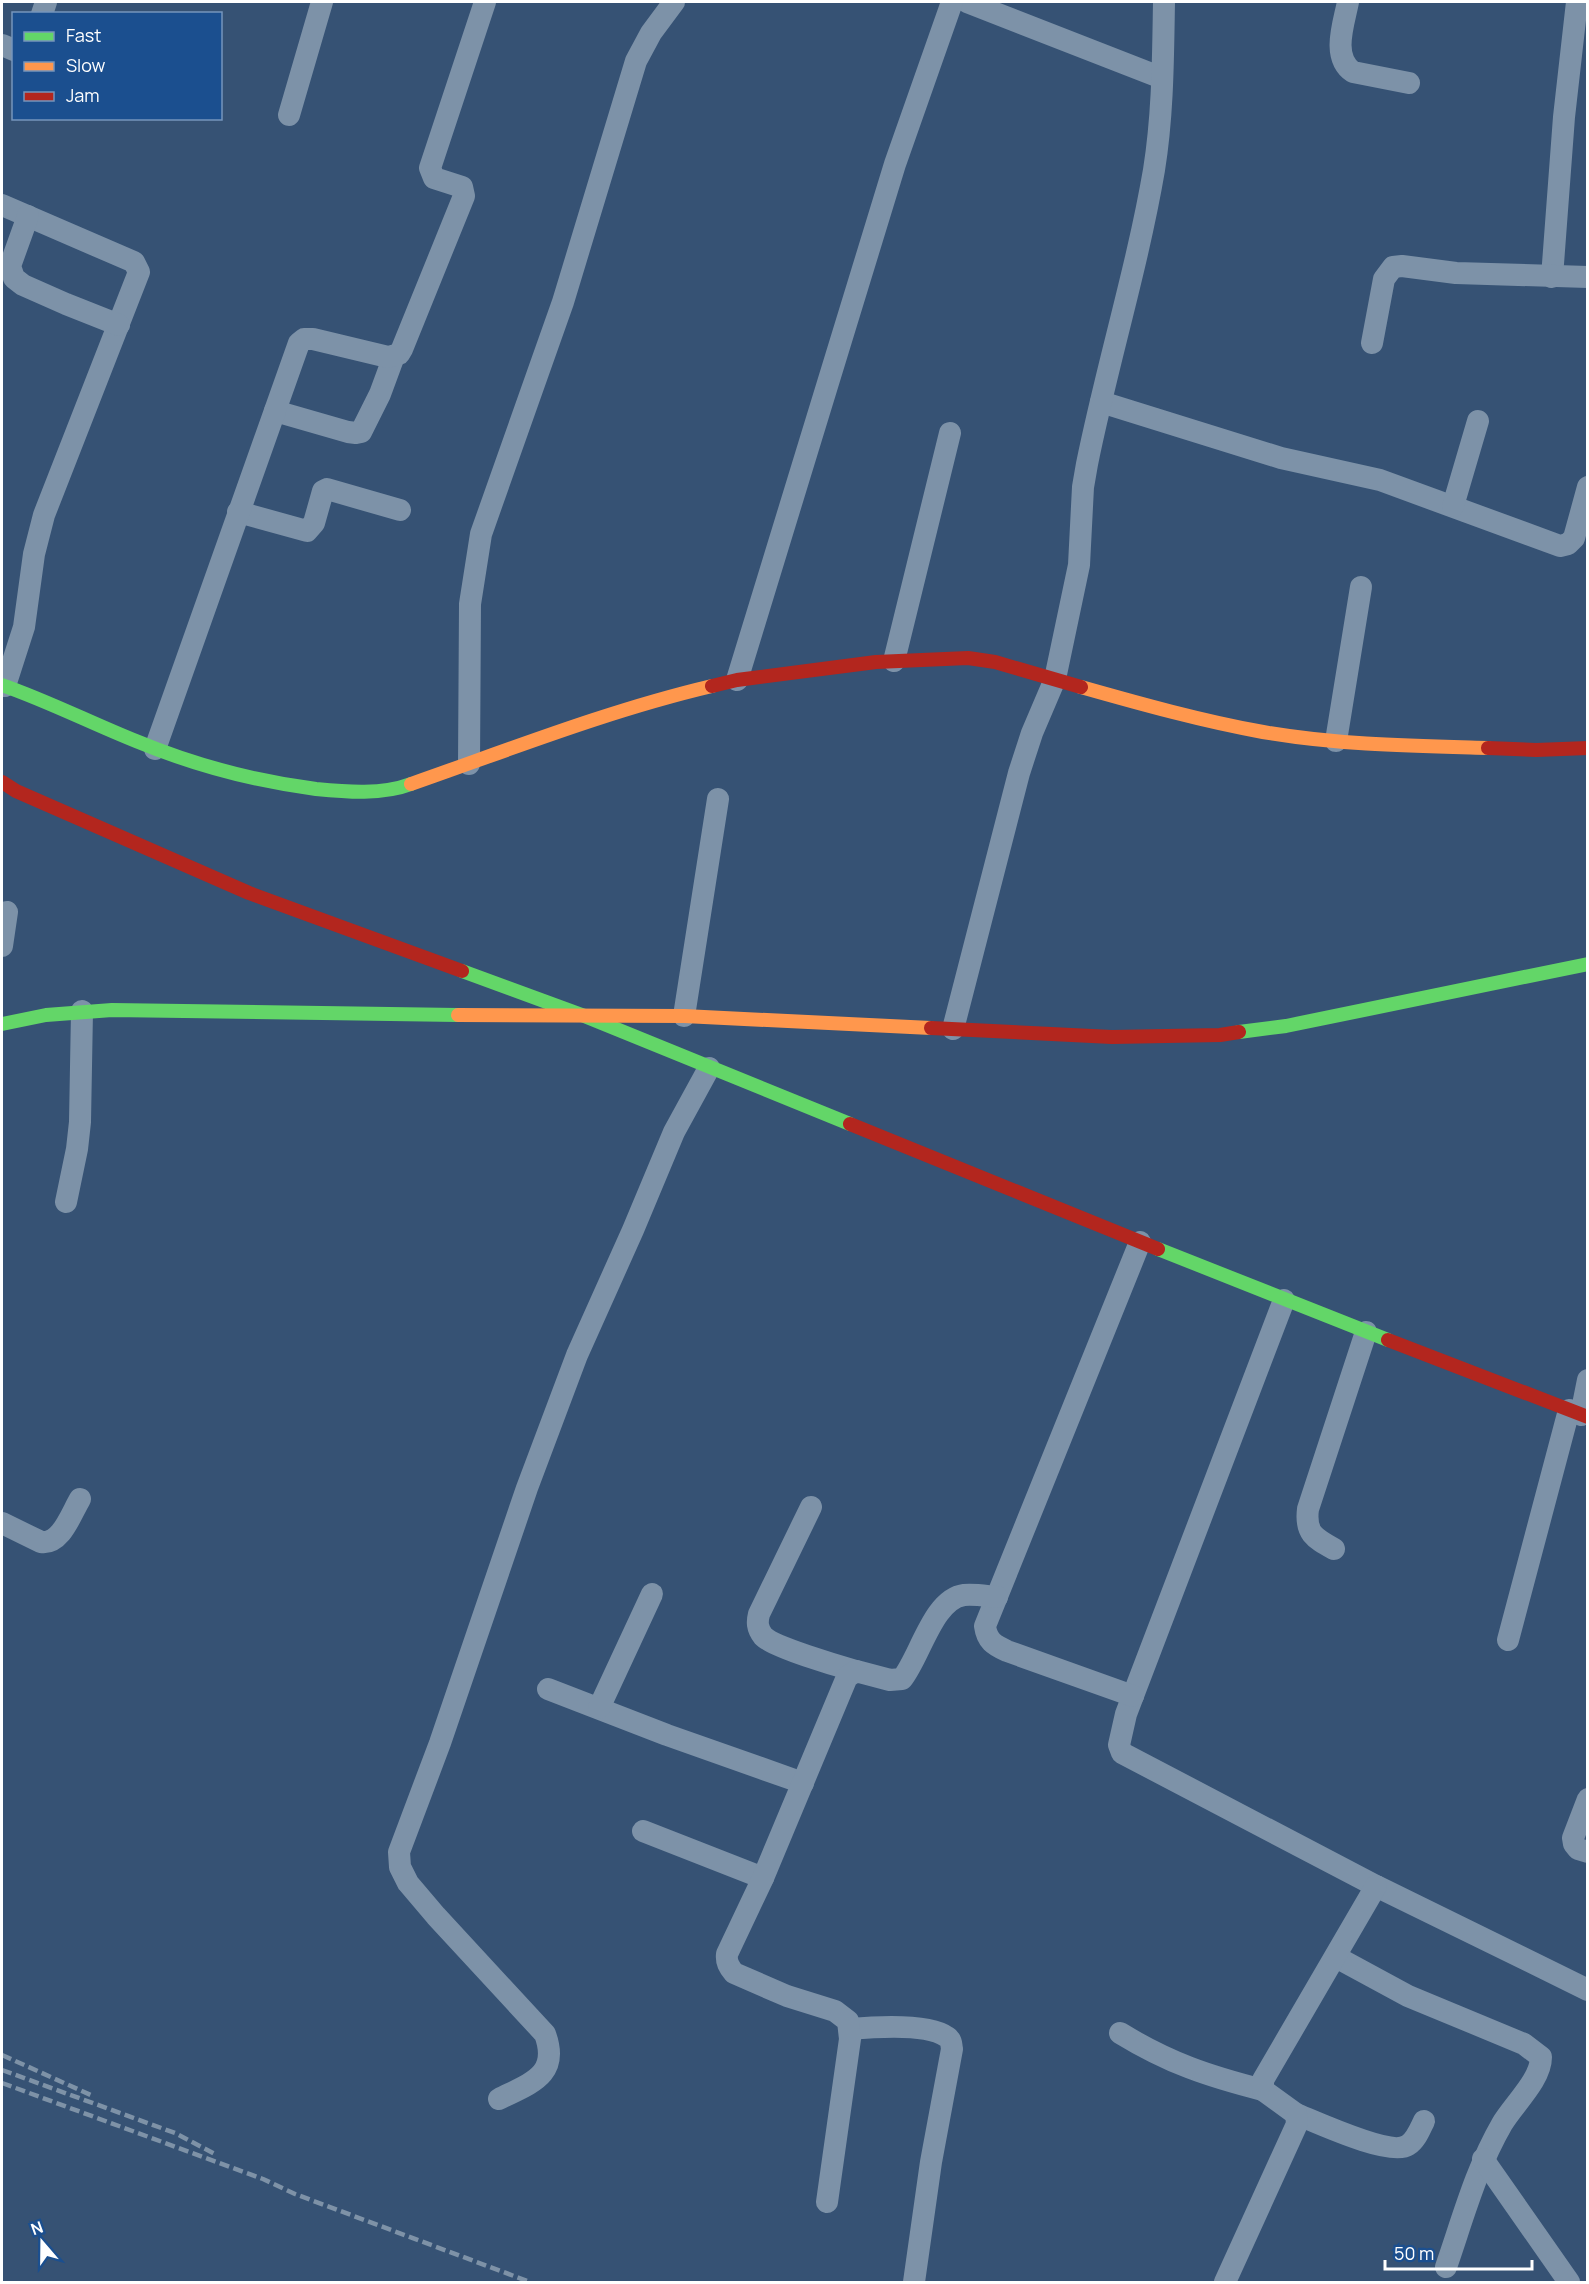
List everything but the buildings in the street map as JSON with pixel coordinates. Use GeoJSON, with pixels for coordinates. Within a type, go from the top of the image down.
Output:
{"type":"FeatureCollection","features":[{"type":"Feature","properties":{"kind":"street"},"geometry":{"type":"LineString","coordinates":[[289,114],[322,2]]}},
{"type":"Feature","properties":{"kind":"street"},"geometry":{"type":"LineString","coordinates":[[275,411],[348,432],[361,432],[380,394],[394,356],[402,349],[464,196],[462,187],[434,178],[430,168],[485,2]]}},
{"type":"Feature","properties":{"kind":"street"},"geometry":{"type":"LineString","coordinates":[[469,764],[470,604],[481,534],[563,302],[636,61],[651,33],[674,2]]}},
{"type":"Feature","properties":{"kind":"street"},"geometry":{"type":"LineString","coordinates":[[737,680],[895,164],[952,2]]}},
{"type":"Feature","properties":{"kind":"street"},"geometry":{"type":"LineString","coordinates":[[967,2],[1162,78]]}},
{"type":"Feature","properties":{"kind":"street"},"geometry":{"type":"LineString","coordinates":[[953,1029],[1019,773],[1032,733],[1055,678],[1079,566],[1083,487],[1154,169],[1161,121],[1164,2]]}},
{"type":"Feature","properties":{"kind":"street"},"geometry":{"type":"LineString","coordinates":[[1348,2],[1341,48],[1341,59],[1345,66],[1353,72],[1409,83]]}},
{"type":"Feature","properties":{"kind":"street"},"geometry":{"type":"LineString","coordinates":[[1552,277],[1564,117],[1577,2]]}},
{"type":"Feature","properties":{"kind":"street"},"geometry":{"type":"LineString","coordinates":[[2,205],[135,262],[139,272],[44,515],[36,546],[24,627],[3,685],[155,749],[281,785],[355,793],[387,791],[627,709],[737,680],[894,660],[968,658],[995,662],[1148,706],[1264,732],[1384,745],[1563,750],[1587,748]]}},
{"type":"Feature","properties":{"kind":"street"},"geometry":{"type":"LineString","coordinates":[[28,216],[10,266],[14,278],[55,299],[119,325]]}},
{"type":"Feature","properties":{"kind":"street"},"geometry":{"type":"LineString","coordinates":[[1372,343],[1384,279],[1393,267],[1402,266],[1456,273],[1587,277]]}},
{"type":"Feature","properties":{"kind":"street"},"geometry":{"type":"LineString","coordinates":[[155,749],[299,343],[304,339],[388,357],[394,356]]}},
{"type":"Feature","properties":{"kind":"street"},"geometry":{"type":"LineString","coordinates":[[1101,402],[1281,458],[1380,480],[1560,546],[1568,544],[1574,538],[1587,487]]}},
{"type":"Feature","properties":{"kind":"street"},"geometry":{"type":"LineString","coordinates":[[1453,506],[1478,421]]}},
{"type":"Feature","properties":{"kind":"street"},"geometry":{"type":"LineString","coordinates":[[894,660],[950,433]]}},
{"type":"Feature","properties":{"kind":"street"},"geometry":{"type":"LineString","coordinates":[[238,512],[307,531],[314,523],[323,490],[327,489],[400,510]]}},
{"type":"Feature","properties":{"kind":"street"},"geometry":{"type":"LineString","coordinates":[[1336,741],[1361,587]]}},
{"type":"Feature","properties":{"kind":"street"},"geometry":{"type":"LineString","coordinates":[[2,782],[16,791],[249,892],[582,1015],[1284,1300],[1579,1414]]}},
{"type":"Feature","properties":{"kind":"street"},"geometry":{"type":"LineString","coordinates":[[684,1016],[718,799]]}},
{"type":"Feature","properties":{"kind":"street"},"geometry":{"type":"LineString","coordinates":[[2,946],[7,912]]}},
{"type":"Feature","properties":{"kind":"street"},"geometry":{"type":"LineString","coordinates":[[2,1024],[46,1015],[82,1011],[582,1015],[684,1016],[1112,1037],[1229,1034],[1308,1022],[1587,964]]}},
{"type":"Feature","properties":{"kind":"street"},"geometry":{"type":"LineString","coordinates":[[66,1202],[80,1122],[82,1011]]}},
{"type":"Feature","properties":{"kind":"street"},"geometry":{"type":"LineString","coordinates":[[499,2099],[534,2082],[543,2073],[549,2063],[550,2049],[544,2034],[408,1883],[400,1867],[399,1852],[440,1743],[527,1488],[577,1355],[674,1132],[710,1068]]}},
{"type":"Feature","properties":{"kind":"street"},"geometry":{"type":"LineString","coordinates":[[1133,1696],[993,1644],[986,1636],[986,1626],[1140,1242]]}},
{"type":"Feature","properties":{"kind":"street"},"geometry":{"type":"LineString","coordinates":[[1284,1300],[1126,1714],[1119,1745],[1122,1753],[1376,1886],[1587,1990]]}},
{"type":"Feature","properties":{"kind":"street"},"geometry":{"type":"LineString","coordinates":[[1334,1549],[1319,1541],[1310,1532],[1307,1521],[1308,1509],[1366,1332]]}},
{"type":"Feature","properties":{"kind":"street"},"geometry":{"type":"LineString","coordinates":[[1508,1640],[1579,1414],[1587,1380]]}},
{"type":"Feature","properties":{"kind":"street"},"geometry":{"type":"LineString","coordinates":[[2,1523],[47,1543],[58,1537],[80,1499]]}},
{"type":"Feature","properties":{"kind":"street"},"geometry":{"type":"LineString","coordinates":[[811,1507],[759,1614],[757,1622],[765,1638],[802,1654],[856,1671],[890,1680],[902,1678],[934,1622],[950,1600],[966,1595],[997,1597]]}},
{"type":"Feature","properties":{"kind":"street"},"geometry":{"type":"LineString","coordinates":[[599,1708],[652,1594]]}},
{"type":"Feature","properties":{"kind":"street"},"geometry":{"type":"LineString","coordinates":[[827,2202],[850,2028],[848,2021],[835,2012],[734,1973],[729,1967],[728,1954],[763,1878],[847,1677],[856,1671]]}},
{"type":"Feature","properties":{"kind":"street"},"geometry":{"type":"LineString","coordinates":[[548,1689],[803,1782]]}},
{"type":"Feature","properties":{"kind":"street"},"geometry":{"type":"LineString","coordinates":[[1587,1799],[1573,1838],[1578,1849],[1587,1852]]}},
{"type":"Feature","properties":{"kind":"street"},"geometry":{"type":"LineString","coordinates":[[643,1831],[763,1878]]}},
{"type":"Feature","properties":{"kind":"street"},"geometry":{"type":"LineString","coordinates":[[1263,2090],[1263,2080],[1376,1886]]}},
{"type":"Feature","properties":{"kind":"street"},"geometry":{"type":"LineString","coordinates":[[1336,1957],[1408,1996],[1524,2044],[1541,2057],[1541,2066],[1537,2074],[1507,2115],[1483,2158],[1446,2267]]}},
{"type":"Feature","properties":{"kind":"street"},"geometry":{"type":"LineString","coordinates":[[850,2028],[890,2026],[922,2030],[937,2032],[947,2036],[951,2041],[952,2049],[931,2162],[914,2283]]}},
{"type":"Feature","properties":{"kind":"street"},"geometry":{"type":"LineString","coordinates":[[1120,2033],[1170,2062],[1208,2076],[1263,2090],[1296,2114],[1390,2148],[1408,2145],[1416,2137],[1424,2121]]}},
{"type":"Feature","properties":{"kind":"street"},"geometry":{"type":"LineString","coordinates":[[1226,2283],[1297,2124],[1296,2114]]}},
{"type":"Feature","properties":{"kind":"street"},"geometry":{"type":"LineString","coordinates":[[1483,2158],[1569,2283]]}},
{"type":"Feature","properties":{"kind":"railway"},"geometry":{"type":"LineString","coordinates":[[2,2055],[93,2096]]}},
{"type":"Feature","properties":{"kind":"railway"},"geometry":{"type":"LineString","coordinates":[[2,2070],[175,2133],[215,2154]]}},
{"type":"Feature","properties":{"kind":"railway"},"geometry":{"type":"LineString","coordinates":[[2,2083],[263,2179],[295,2194],[530,2282]]}},
{"type":"Feature","properties":{"kind":"traffic: fast"},"geometry":{"type":"LineString","coordinates":[[2,685],[158,750],[247,777],[293,786],[352,792],[388,790],[411,784]]}},
{"type":"Feature","properties":{"kind":"traffic: fast"},"geometry":{"type":"LineString","coordinates":[[1239,1032],[1286,1026],[1588,964]]}},
{"type":"Feature","properties":{"kind":"traffic: fast"},"geometry":{"type":"LineString","coordinates":[[462,971],[582,1015],[850,1124]]}},
{"type":"Feature","properties":{"kind":"traffic: fast"},"geometry":{"type":"LineString","coordinates":[[2,1024],[46,1015],[112,1010],[458,1015]]}},
{"type":"Feature","properties":{"kind":"traffic: fast"},"geometry":{"type":"LineString","coordinates":[[1158,1249],[1388,1340]]}},
{"type":"Feature","properties":{"kind":"traffic: slow"},"geometry":{"type":"LineString","coordinates":[[411,784],[598,718],[712,686]]}},
{"type":"Feature","properties":{"kind":"traffic: slow"},"geometry":{"type":"LineString","coordinates":[[1081,687],[1240,728],[1291,736],[1375,744],[1488,748]]}},
{"type":"Feature","properties":{"kind":"traffic: slow"},"geometry":{"type":"LineString","coordinates":[[458,1015],[684,1016],[931,1028]]}},
{"type":"Feature","properties":{"kind":"traffic: jam"},"geometry":{"type":"LineString","coordinates":[[712,686],[737,680],[876,662],[968,658],[995,662],[1081,687]]}},
{"type":"Feature","properties":{"kind":"traffic: jam"},"geometry":{"type":"LineString","coordinates":[[1488,748],[1536,750],[1588,748]]}},
{"type":"Feature","properties":{"kind":"traffic: jam"},"geometry":{"type":"LineString","coordinates":[[2,782],[16,791],[249,893],[462,971]]}},
{"type":"Feature","properties":{"kind":"traffic: jam"},"geometry":{"type":"LineString","coordinates":[[931,1028],[1112,1037],[1220,1035],[1239,1032]]}},
{"type":"Feature","properties":{"kind":"traffic: jam"},"geometry":{"type":"LineString","coordinates":[[850,1124],[1158,1249]]}},
{"type":"Feature","properties":{"kind":"traffic: jam"},"geometry":{"type":"LineString","coordinates":[[1388,1340],[1588,1417]]}}]}
